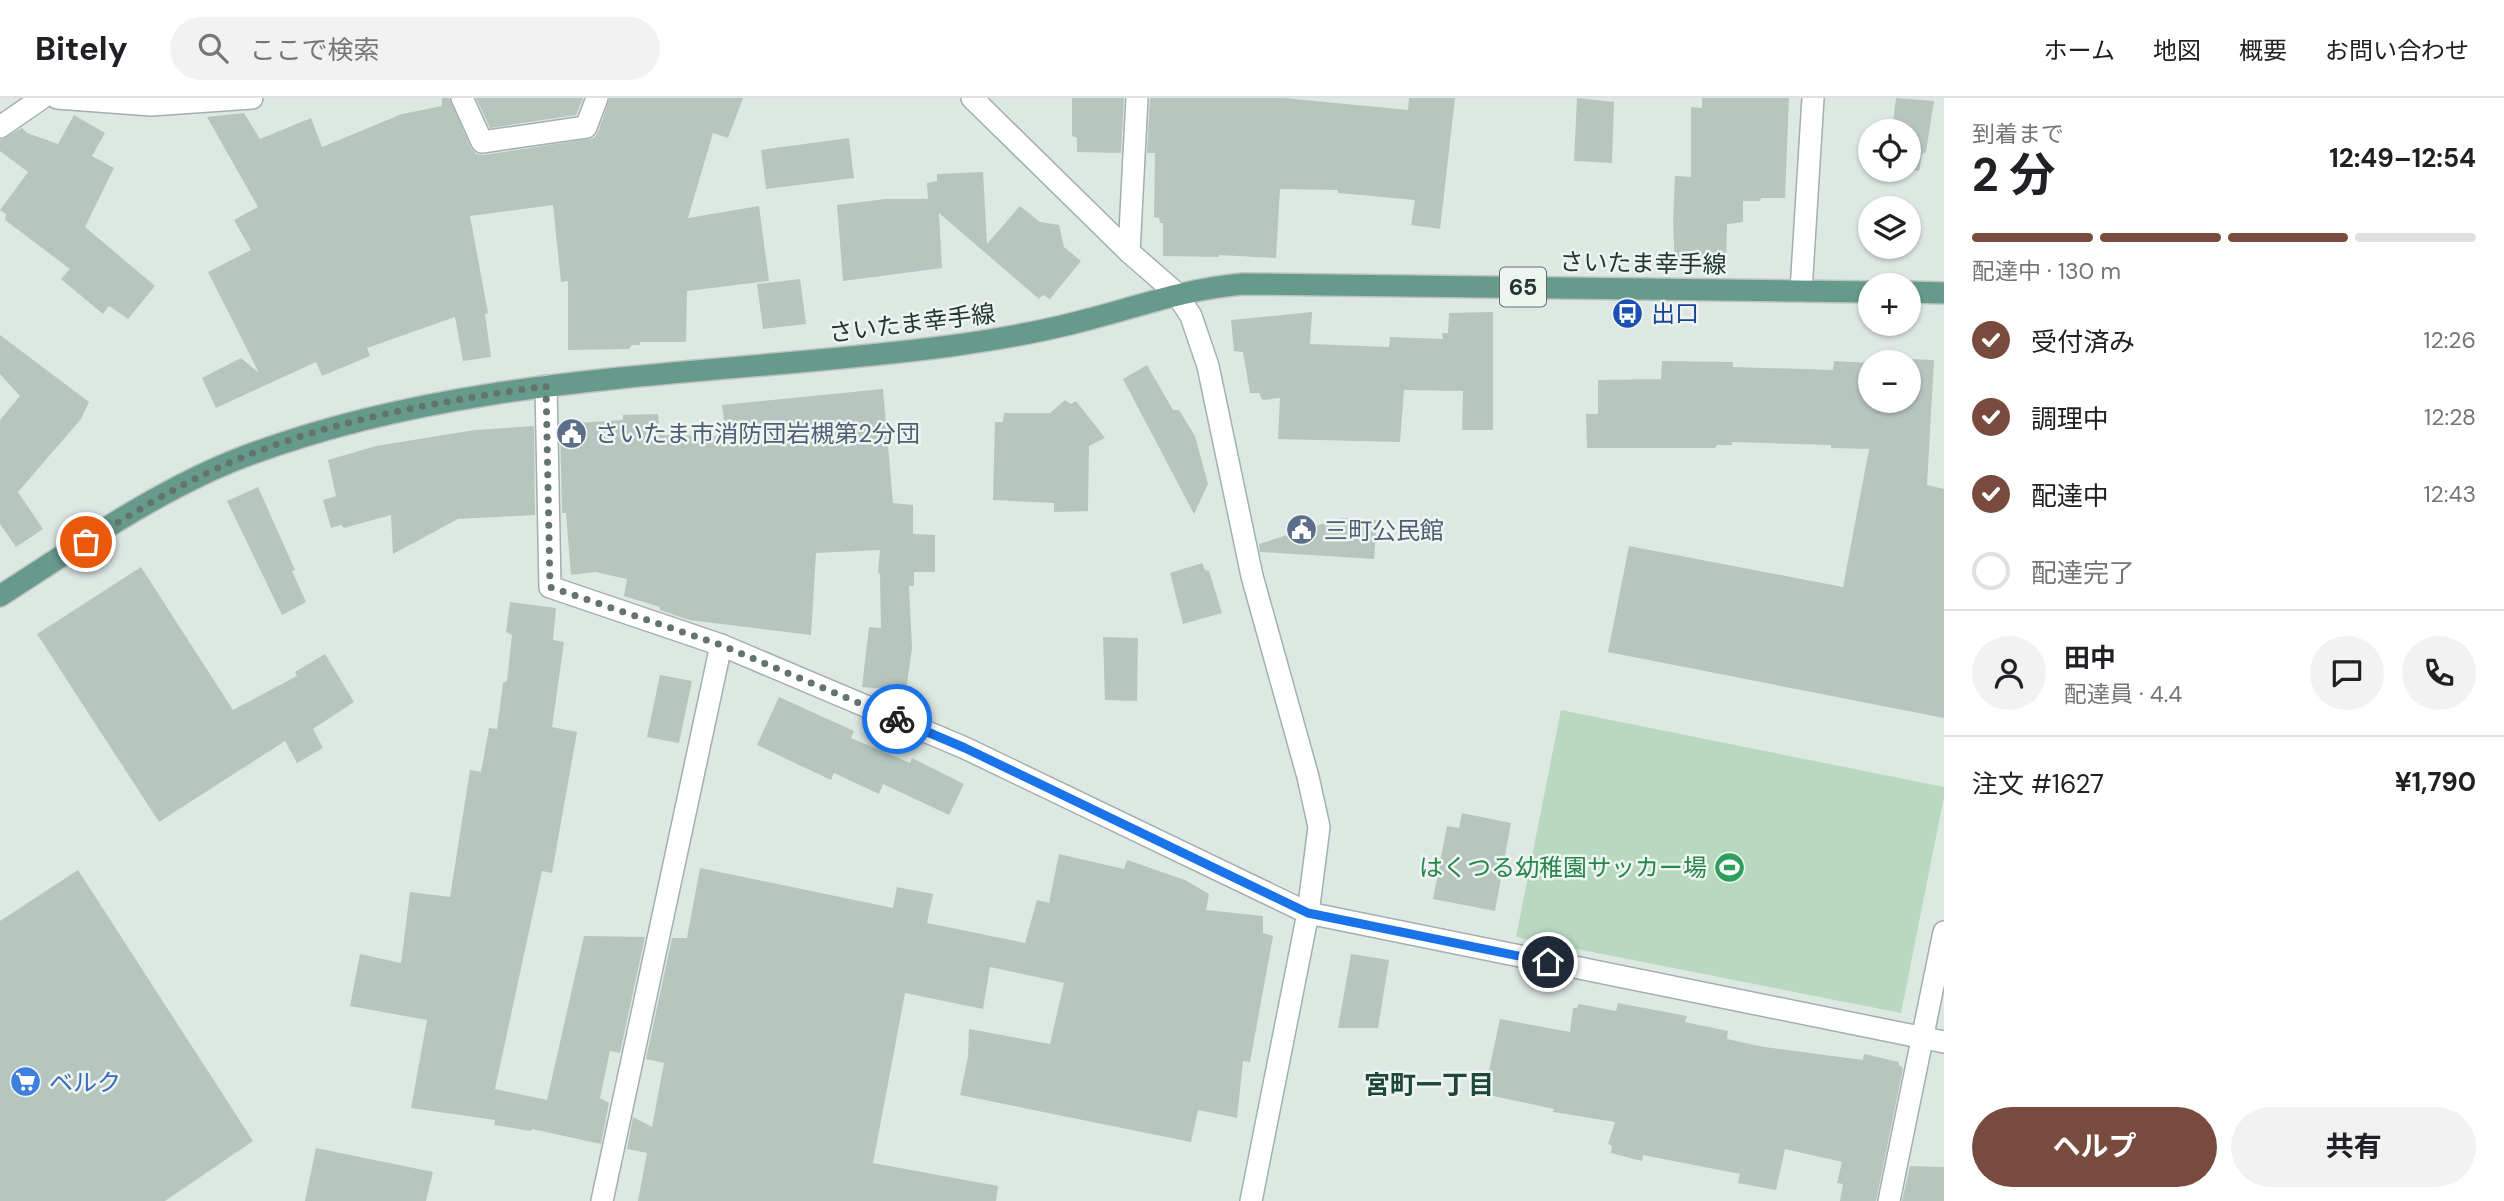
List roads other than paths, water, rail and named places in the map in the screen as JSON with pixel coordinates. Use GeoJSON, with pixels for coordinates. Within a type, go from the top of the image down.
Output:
{"type":"FeatureCollection","features":[{"type":"Feature","properties":{"kind":"main road","name":"さいたま幸手線"},"geometry":{"type":"LineString","coordinates":[[0,596],[152,500],[241,458],[333,426],[428,404],[546,386],[853,358],[964,344],[1036,333],[1176,293],[1243,284],[1858,292]]}},
{"type":"Feature","properties":{"kind":"main road"},"geometry":{"type":"LineString","coordinates":[[1921,292],[1944,293]]}},
{"type":"Feature","properties":{"kind":"street"},"geometry":{"type":"LineString","coordinates":[[0,127],[42,98]]}},
{"type":"Feature","properties":{"kind":"street"},"geometry":{"type":"LineString","coordinates":[[57,98],[151,105],[188,100],[252,98]]}},
{"type":"Feature","properties":{"kind":"street"},"geometry":{"type":"LineString","coordinates":[[462,98],[482,142],[586,127],[597,98]]}},
{"type":"Feature","properties":{"kind":"street"},"geometry":{"type":"LineString","coordinates":[[972,98],[1129,252],[1176,293],[1191,316],[1208,366],[1252,576],[1308,777],[1319,827],[1308,913],[1251,1201]]}},
{"type":"Feature","properties":{"kind":"street"},"geometry":{"type":"LineString","coordinates":[[1129,252],[1137,98]]}},
{"type":"Feature","properties":{"kind":"street"},"geometry":{"type":"LineString","coordinates":[[1801,291],[1814,98]]}},
{"type":"Feature","properties":{"kind":"street"},"geometry":{"type":"LineString","coordinates":[[546,386],[550,587],[721,645],[965,748],[1308,913],[1944,1042]]}},
{"type":"Feature","properties":{"kind":"street"},"geometry":{"type":"LineString","coordinates":[[602,1201],[721,645]]}},
{"type":"Feature","properties":{"kind":"street"},"geometry":{"type":"LineString","coordinates":[[1889,1201],[1944,932]]}},
{"type":"Feature","properties":{"kind":"place","name":"出口"},"geometry":{"type":"Point","coordinates":[1628,313]}},
{"type":"Feature","properties":{"kind":"place","name":"さいたま市消防団岩槻第2分団"},"geometry":{"type":"Point","coordinates":[572,433]}},
{"type":"Feature","properties":{"kind":"place","name":"三町公民館"},"geometry":{"type":"Point","coordinates":[1301,530]}},
{"type":"Feature","properties":{"kind":"place","name":"はくつる幼稚園サッカー場"},"geometry":{"type":"Point","coordinates":[1730,867]}},
{"type":"Feature","properties":{"kind":"place","name":"ベルク"},"geometry":{"type":"Point","coordinates":[26,1082]}},
{"type":"Feature","properties":{"kind":"district","name":"宮町一丁目"},"geometry":{"type":"Point","coordinates":[1429,1085]}}]}
